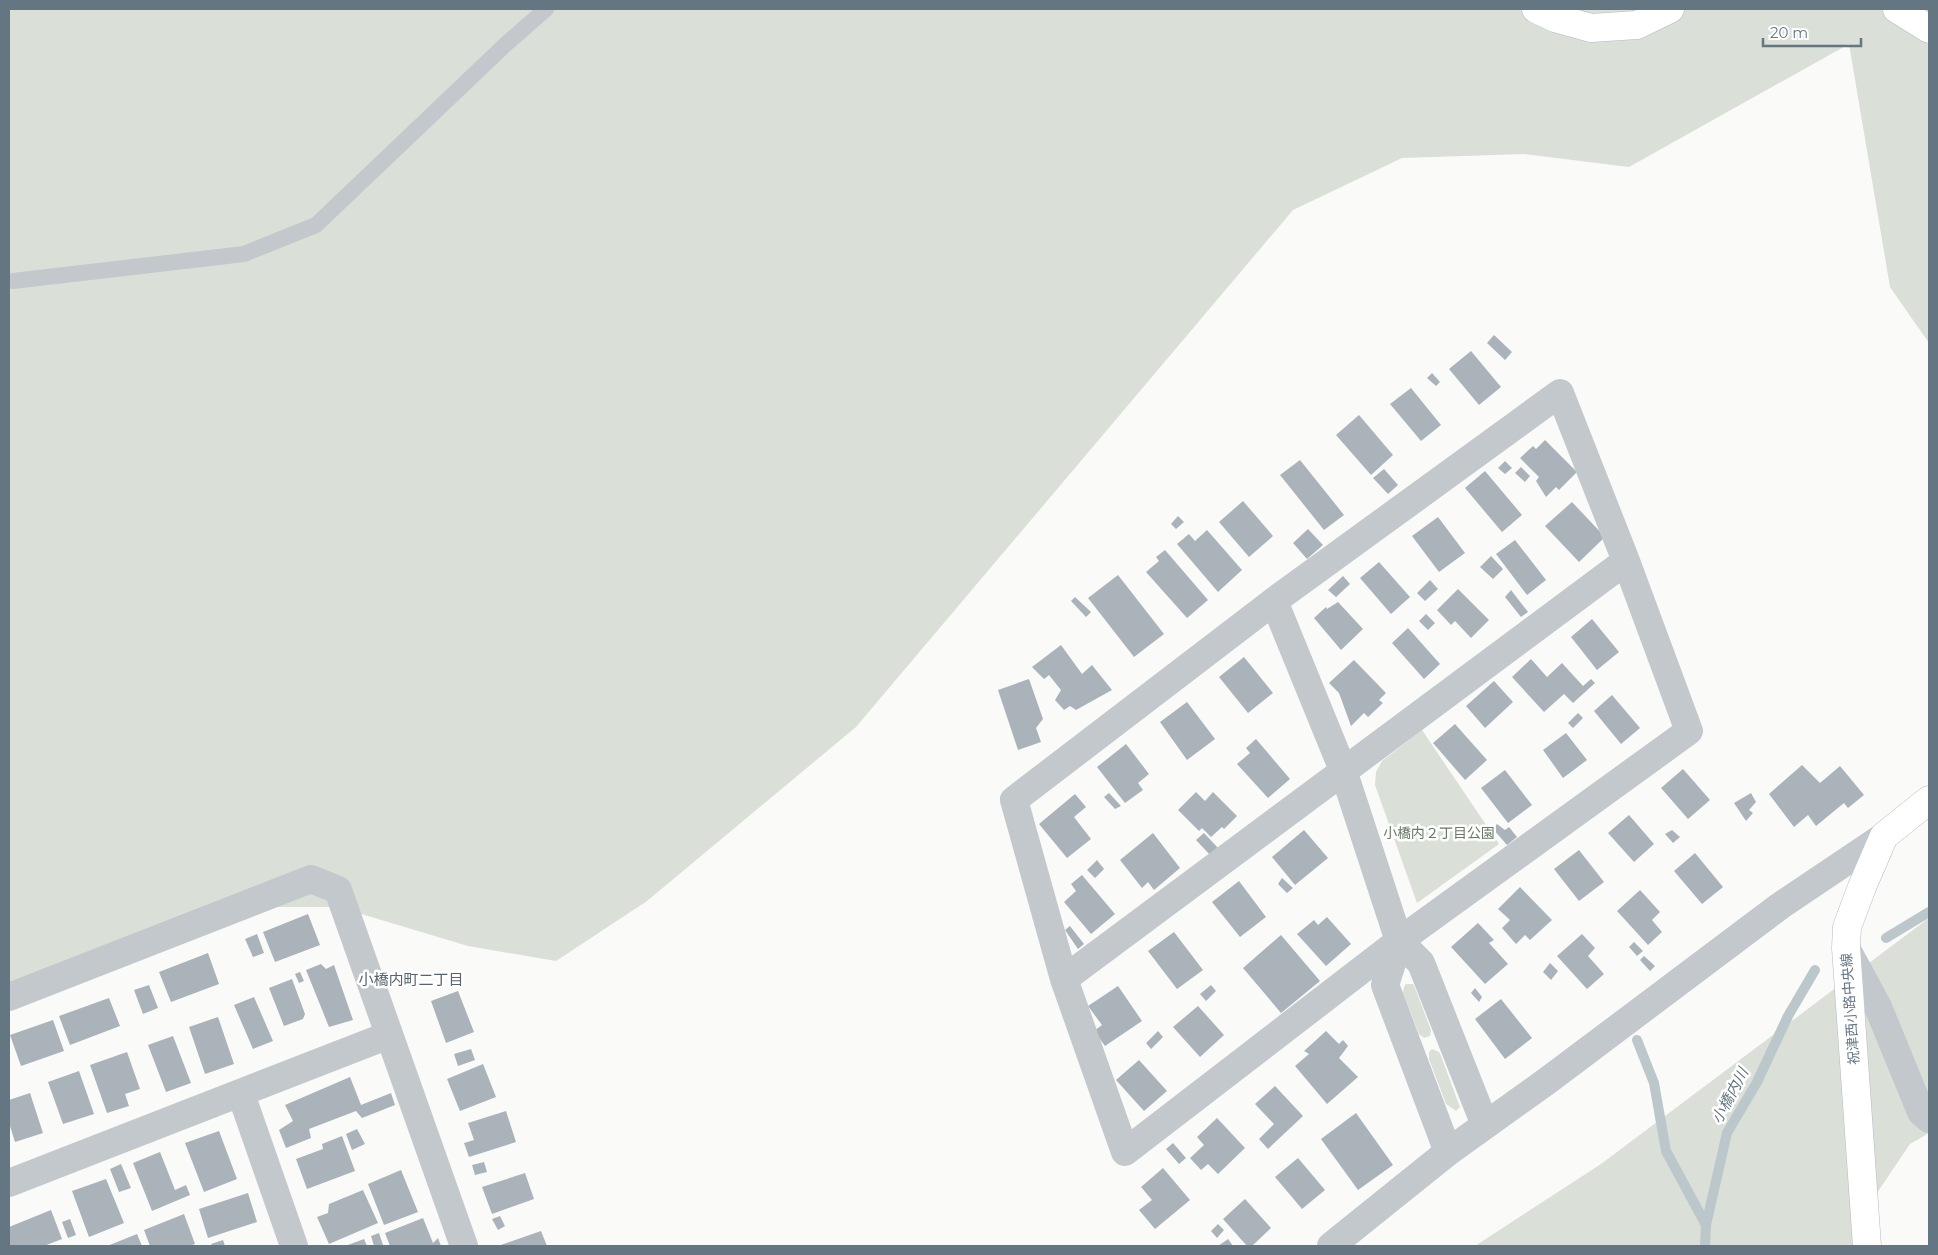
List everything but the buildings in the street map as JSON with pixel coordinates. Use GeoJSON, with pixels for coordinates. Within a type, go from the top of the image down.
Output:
{"type":"FeatureCollection","features":[{"type":"Feature","properties":{"kind":"main road"},"geometry":{"type":"LineString","coordinates":[[1536,9],[1555,18],[1591,28],[1637,25],[1670,9]]}},
{"type":"Feature","properties":{"kind":"main road"},"geometry":{"type":"LineString","coordinates":[[1897,9],[1929,29]]}},
{"type":"Feature","properties":{"kind":"main road","name":"祝津西小路中央線"},"geometry":{"type":"LineString","coordinates":[[1867,1246],[1846,948],[1848,927],[1862,887],[1884,836],[1929,800]]}},
{"type":"Feature","properties":{"kind":"street"},"geometry":{"type":"LineString","coordinates":[[1560,393],[1626,561],[1688,731],[1399,941],[1125,1152],[1064,979],[1014,800],[1274,600],[1560,393]]}},
{"type":"Feature","properties":{"kind":"street"},"geometry":{"type":"LineString","coordinates":[[1064,979],[1342,770],[1626,561]]}},
{"type":"Feature","properties":{"kind":"street"},"geometry":{"type":"LineString","coordinates":[[1274,600],[1342,770],[1399,941],[1421,963],[1485,1125]]}},
{"type":"Feature","properties":{"kind":"street"},"geometry":{"type":"LineString","coordinates":[[1331,1246],[1448,1152],[1547,1082],[1780,906],[1884,836]]}},
{"type":"Feature","properties":{"kind":"street"},"geometry":{"type":"LineString","coordinates":[[9,997],[311,879],[338,890],[464,1246]]}},
{"type":"Feature","properties":{"kind":"street"},"geometry":{"type":"LineString","coordinates":[[1399,941],[1385,985],[1448,1152]]}},
{"type":"Feature","properties":{"kind":"street"},"geometry":{"type":"LineString","coordinates":[[1846,948],[1878,1007],[1921,1112],[1929,1119]]}},
{"type":"Feature","properties":{"kind":"street"},"geometry":{"type":"LineString","coordinates":[[9,1183],[389,1035]]}},
{"type":"Feature","properties":{"kind":"street"},"geometry":{"type":"LineString","coordinates":[[241,1094],[290,1245]]}},
{"type":"Feature","properties":{"kind":"lane"},"geometry":{"type":"LineString","coordinates":[[13,281],[244,254],[316,225],[505,45],[546,9]]}},
{"type":"Feature","properties":{"kind":"green space"},"geometry":{"type":"Polygon","coordinates":[[[9,9],[1929,9],[1929,343],[1890,287],[1849,44],[1629,167],[1524,154],[1402,158],[1293,210],[856,727],[647,901],[556,961],[468,946],[338,907],[211,907],[9,991],[9,9]]]}},
{"type":"Feature","properties":{"kind":"green space","name":"小橋内２丁目公園"},"geometry":{"type":"Polygon","coordinates":[[[1422,730],[1499,844],[1417,903],[1375,785],[1376,772],[1382,761],[1422,730]]]}},
{"type":"Feature","properties":{"kind":"green space"},"geometry":{"type":"Polygon","coordinates":[[[1929,918],[1929,1133],[1910,1144],[1856,1224],[1857,1246],[1475,1246],[1601,1164],[1929,918]]]}},
{"type":"Feature","properties":{"kind":"green space"},"geometry":{"type":"Polygon","coordinates":[[[1406,984],[1413,984],[1415,988],[1431,1030],[1430,1036],[1424,1038],[1419,1034],[1403,993],[1406,984]]]}},
{"type":"Feature","properties":{"kind":"green space"},"geometry":{"type":"Polygon","coordinates":[[[1432,1049],[1439,1052],[1441,1056],[1460,1107],[1456,1111],[1446,1104],[1429,1059],[1429,1052],[1432,1049]]]}},
{"type":"Feature","properties":{"kind":"waterway","name":"小橋内川"},"geometry":{"type":"LineString","coordinates":[[1886,938],[1929,912]]}},
{"type":"Feature","properties":{"kind":"waterway","name":"小橋内川"},"geometry":{"type":"LineString","coordinates":[[1705,1246],[1706,1225],[1727,1133],[1757,1082],[1788,1016],[1815,970]]}},
{"type":"Feature","properties":{"kind":"waterway"},"geometry":{"type":"LineString","coordinates":[[1637,1040],[1654,1083],[1666,1151],[1706,1225]]}},
{"type":"Feature","properties":{"kind":"district","name":"小橋内町二丁目"},"geometry":{"type":"Point","coordinates":[411,980]}}]}
